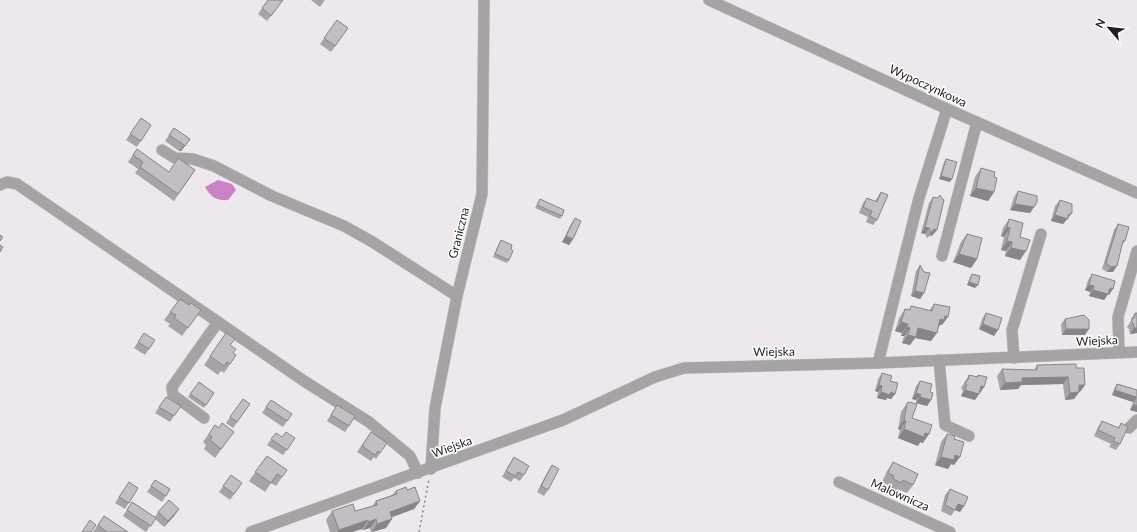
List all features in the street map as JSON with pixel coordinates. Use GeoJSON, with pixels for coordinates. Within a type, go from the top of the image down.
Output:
{"type":"FeatureCollection","features":[{"type":"Feature","properties":{"kind":"street","name":"Graniczna"},"geometry":{"type":"LineString","coordinates":[[431,469],[435,408],[457,296],[482,194],[484,0]]}},
{"type":"Feature","properties":{"kind":"street","name":"Wypoczynkowa"},"geometry":{"type":"LineString","coordinates":[[709,0],[947,109],[1137,193]]}},
{"type":"Feature","properties":{"kind":"street"},"geometry":{"type":"LineString","coordinates":[[878,363],[919,198],[947,109]]}},
{"type":"Feature","properties":{"kind":"street"},"geometry":{"type":"LineString","coordinates":[[942,256],[977,122]]}},
{"type":"Feature","properties":{"kind":"street"},"geometry":{"type":"LineString","coordinates":[[162,150],[175,158],[194,159],[214,166],[272,196],[351,230],[371,241],[457,296]]}},
{"type":"Feature","properties":{"kind":"street"},"geometry":{"type":"LineString","coordinates":[[0,185],[7,182],[17,184],[304,381],[369,422],[410,456],[418,473]]}},
{"type":"Feature","properties":{"kind":"street"},"geometry":{"type":"LineString","coordinates":[[1014,358],[1012,330],[1040,234]]}},
{"type":"Feature","properties":{"kind":"street"},"geometry":{"type":"LineString","coordinates":[[1119,352],[1118,317],[1137,251]]}},
{"type":"Feature","properties":{"kind":"street"},"geometry":{"type":"LineString","coordinates":[[204,418],[172,395],[172,387],[218,322]]}},
{"type":"Feature","properties":{"kind":"street","name":"Wiejska"},"geometry":{"type":"LineString","coordinates":[[251,532],[431,469],[563,420],[655,377],[674,370],[709,366],[878,363],[1137,352]]}},
{"type":"Feature","properties":{"kind":"street"},"geometry":{"type":"LineString","coordinates":[[939,360],[945,425],[969,436]]}},
{"type":"Feature","properties":{"kind":"street","name":"Malownicza"},"geometry":{"type":"LineString","coordinates":[[839,482],[950,532]]}},
{"type":"Feature","properties":{"kind":"path"},"geometry":{"type":"LineString","coordinates":[[419,532],[431,469]]}},
{"type":"Feature","properties":{"kind":"shaded area"},"geometry":{"type":"Polygon","coordinates":[[[218,180],[232,184],[236,190],[228,200],[214,198],[205,187],[218,180]]]}},
{"type":"Feature","properties":{"kind":"building"},"geometry":{"type":"Polygon","coordinates":[[[268,0],[283,0],[271,16],[262,8],[268,0]]]}},
{"type":"Feature","properties":{"kind":"building"},"geometry":{"type":"Polygon","coordinates":[[[337,20],[348,28],[335,46],[324,38],[337,20]]]}},
{"type":"Feature","properties":{"kind":"building"},"geometry":{"type":"Polygon","coordinates":[[[141,118],[151,125],[141,141],[130,134],[141,118]]]}},
{"type":"Feature","properties":{"kind":"building"},"geometry":{"type":"Polygon","coordinates":[[[174,128],[190,139],[185,146],[169,135],[174,128]]]}},
{"type":"Feature","properties":{"kind":"building"},"geometry":{"type":"Polygon","coordinates":[[[137,149],[169,172],[178,158],[195,170],[178,194],[140,167],[143,162],[133,155],[137,149]]]}},
{"type":"Feature","properties":{"kind":"building"},"geometry":{"type":"Polygon","coordinates":[[[946,159],[957,162],[952,179],[941,176],[946,159]]]}},
{"type":"Feature","properties":{"kind":"building"},"geometry":{"type":"Polygon","coordinates":[[[981,168],[995,172],[994,177],[997,178],[994,192],[976,188],[981,168]]]}},
{"type":"Feature","properties":{"kind":"building"},"geometry":{"type":"Polygon","coordinates":[[[1018,191],[1037,196],[1037,202],[1034,207],[1015,204],[1018,191]]]}},
{"type":"Feature","properties":{"kind":"building"},"geometry":{"type":"Polygon","coordinates":[[[881,192],[888,195],[877,220],[870,216],[872,211],[863,207],[867,198],[877,202],[881,192]]]}},
{"type":"Feature","properties":{"kind":"building"},"geometry":{"type":"Polygon","coordinates":[[[940,195],[944,200],[937,230],[934,229],[931,233],[929,228],[925,227],[933,197],[937,198],[940,195]]]}},
{"type":"Feature","properties":{"kind":"building"},"geometry":{"type":"Polygon","coordinates":[[[540,199],[564,210],[562,216],[537,205],[540,199]]]}},
{"type":"Feature","properties":{"kind":"building"},"geometry":{"type":"Polygon","coordinates":[[[1060,200],[1072,204],[1072,213],[1068,215],[1068,219],[1055,215],[1060,200]]]}},
{"type":"Feature","properties":{"kind":"building"},"geometry":{"type":"Polygon","coordinates":[[[575,218],[581,221],[573,239],[566,236],[575,218]]]}},
{"type":"Feature","properties":{"kind":"building"},"geometry":{"type":"Polygon","coordinates":[[[1009,219],[1023,223],[1020,237],[1030,240],[1026,251],[1011,248],[1012,242],[1007,241],[1010,228],[1007,227],[1009,219]]]}},
{"type":"Feature","properties":{"kind":"building"},"geometry":{"type":"Polygon","coordinates":[[[1118,224],[1129,227],[1125,241],[1123,241],[1117,266],[1111,267],[1106,263],[1118,224]]]}},
{"type":"Feature","properties":{"kind":"building"},"geometry":{"type":"Polygon","coordinates":[[[967,234],[982,238],[977,259],[959,254],[967,234]]]}},
{"type":"Feature","properties":{"kind":"building"},"geometry":{"type":"Polygon","coordinates":[[[501,240],[512,245],[511,249],[513,251],[509,260],[495,254],[501,240]]]}},
{"type":"Feature","properties":{"kind":"building"},"geometry":{"type":"Polygon","coordinates":[[[0,245],[3,247],[0,252],[0,245]]]}},
{"type":"Feature","properties":{"kind":"building"},"geometry":{"type":"Polygon","coordinates":[[[920,265],[924,272],[930,273],[924,293],[915,291],[920,265]]]}},
{"type":"Feature","properties":{"kind":"building"},"geometry":{"type":"Polygon","coordinates":[[[972,274],[980,276],[978,285],[969,282],[972,274]]]}},
{"type":"Feature","properties":{"kind":"building"},"geometry":{"type":"Polygon","coordinates":[[[1092,274],[1115,281],[1113,289],[1110,288],[1108,294],[1093,290],[1094,286],[1089,285],[1092,274]]]}},
{"type":"Feature","properties":{"kind":"building"},"geometry":{"type":"Polygon","coordinates":[[[180,299],[189,305],[191,303],[201,310],[188,328],[174,318],[176,315],[170,312],[180,299]]]}},
{"type":"Feature","properties":{"kind":"building"},"geometry":{"type":"Polygon","coordinates":[[[934,304],[950,307],[948,317],[945,316],[944,320],[940,319],[937,333],[918,328],[916,337],[908,335],[910,328],[907,327],[908,324],[901,322],[905,309],[910,310],[911,306],[932,311],[934,304]]]}},
{"type":"Feature","properties":{"kind":"building"},"geometry":{"type":"Polygon","coordinates":[[[986,313],[1002,318],[998,330],[983,324],[986,313]]]}},
{"type":"Feature","properties":{"kind":"building"},"geometry":{"type":"Polygon","coordinates":[[[1135,313],[1137,313],[1137,328],[1134,328],[1131,321],[1135,316],[1135,313]]]}},
{"type":"Feature","properties":{"kind":"building"},"geometry":{"type":"Polygon","coordinates":[[[1084,315],[1089,320],[1089,329],[1066,329],[1065,319],[1084,315]]]}},
{"type":"Feature","properties":{"kind":"building"},"geometry":{"type":"Polygon","coordinates":[[[144,333],[155,340],[149,349],[138,342],[144,333]]]}},
{"type":"Feature","properties":{"kind":"building"},"geometry":{"type":"Polygon","coordinates":[[[226,333],[235,339],[230,345],[236,349],[233,353],[236,355],[230,364],[227,362],[224,366],[210,356],[226,333]]]}},
{"type":"Feature","properties":{"kind":"building"},"geometry":{"type":"Polygon","coordinates":[[[1076,364],[1076,368],[1084,368],[1085,385],[1079,385],[1079,392],[1070,393],[1068,377],[1022,378],[1022,382],[1005,383],[1002,369],[1037,370],[1037,365],[1076,364]]]}},
{"type":"Feature","properties":{"kind":"building"},"geometry":{"type":"Polygon","coordinates":[[[882,373],[892,376],[890,381],[898,383],[895,394],[891,392],[890,395],[881,392],[882,386],[879,385],[882,373]]]}},
{"type":"Feature","properties":{"kind":"building"},"geometry":{"type":"Polygon","coordinates":[[[969,375],[987,377],[984,387],[981,386],[979,394],[965,390],[967,385],[965,382],[968,380],[969,375]]]}},
{"type":"Feature","properties":{"kind":"building"},"geometry":{"type":"Polygon","coordinates":[[[920,381],[932,384],[930,392],[933,393],[931,400],[920,397],[921,395],[916,393],[920,381]]]}},
{"type":"Feature","properties":{"kind":"building"},"geometry":{"type":"Polygon","coordinates":[[[199,382],[214,393],[206,405],[190,394],[199,382]]]}},
{"type":"Feature","properties":{"kind":"building"},"geometry":{"type":"Polygon","coordinates":[[[1117,384],[1137,390],[1137,406],[1134,405],[1136,397],[1115,390],[1117,384]]]}},
{"type":"Feature","properties":{"kind":"building"},"geometry":{"type":"Polygon","coordinates":[[[166,397],[181,406],[174,416],[159,407],[166,397]]]}},
{"type":"Feature","properties":{"kind":"building"},"geometry":{"type":"Polygon","coordinates":[[[243,399],[250,404],[237,422],[230,417],[243,399]]]}},
{"type":"Feature","properties":{"kind":"building"},"geometry":{"type":"Polygon","coordinates":[[[271,400],[292,414],[287,421],[266,407],[271,400]]]}},
{"type":"Feature","properties":{"kind":"building"},"geometry":{"type":"Polygon","coordinates":[[[907,403],[917,404],[912,418],[932,425],[929,434],[925,433],[924,437],[904,429],[907,403]]]}},
{"type":"Feature","properties":{"kind":"building"},"geometry":{"type":"Polygon","coordinates":[[[337,405],[355,416],[349,426],[331,415],[337,405]]]}},
{"type":"Feature","properties":{"kind":"building"},"geometry":{"type":"Polygon","coordinates":[[[1102,421],[1119,428],[1121,423],[1128,427],[1120,444],[1113,441],[1115,438],[1098,430],[1102,421]]]}},
{"type":"Feature","properties":{"kind":"building"},"geometry":{"type":"Polygon","coordinates":[[[222,423],[234,432],[221,449],[210,440],[212,437],[209,434],[215,425],[219,428],[222,423]]]}},
{"type":"Feature","properties":{"kind":"building"},"geometry":{"type":"Polygon","coordinates":[[[286,432],[295,438],[287,450],[271,439],[276,433],[282,437],[286,432]]]}},
{"type":"Feature","properties":{"kind":"building"},"geometry":{"type":"Polygon","coordinates":[[[371,432],[387,443],[380,453],[378,451],[375,455],[362,446],[371,432]]]}},
{"type":"Feature","properties":{"kind":"building"},"geometry":{"type":"Polygon","coordinates":[[[947,434],[955,436],[954,439],[964,442],[960,457],[955,455],[954,460],[941,457],[947,434]]]}},
{"type":"Feature","properties":{"kind":"building"},"geometry":{"type":"Polygon","coordinates":[[[267,456],[287,470],[282,477],[277,474],[271,483],[255,472],[267,456]]]}},
{"type":"Feature","properties":{"kind":"building"},"geometry":{"type":"Polygon","coordinates":[[[514,457],[529,466],[524,475],[518,472],[515,476],[506,471],[514,457]]]}},
{"type":"Feature","properties":{"kind":"building"},"geometry":{"type":"Polygon","coordinates":[[[893,462],[918,474],[913,485],[903,480],[902,483],[893,479],[894,476],[888,473],[893,462]]]}},
{"type":"Feature","properties":{"kind":"building"},"geometry":{"type":"Polygon","coordinates":[[[552,465],[559,469],[548,490],[541,486],[552,465]]]}},
{"type":"Feature","properties":{"kind":"building"},"geometry":{"type":"Polygon","coordinates":[[[231,475],[242,483],[234,494],[223,486],[231,475]]]}},
{"type":"Feature","properties":{"kind":"building"},"geometry":{"type":"Polygon","coordinates":[[[155,480],[170,489],[166,496],[151,486],[155,480]]]}},
{"type":"Feature","properties":{"kind":"building"},"geometry":{"type":"Polygon","coordinates":[[[129,482],[138,488],[129,503],[119,497],[129,482]]]}},
{"type":"Feature","properties":{"kind":"building"},"geometry":{"type":"Polygon","coordinates":[[[406,487],[407,490],[415,487],[420,501],[390,512],[392,519],[377,524],[376,519],[369,522],[368,520],[339,530],[332,511],[353,504],[355,511],[377,505],[376,501],[397,494],[396,491],[406,487]]]}},
{"type":"Feature","properties":{"kind":"building"},"geometry":{"type":"Polygon","coordinates":[[[950,489],[968,497],[964,506],[958,504],[955,510],[945,505],[950,489]]]}},
{"type":"Feature","properties":{"kind":"building"},"geometry":{"type":"Polygon","coordinates":[[[169,500],[179,509],[168,521],[158,512],[169,500]]]}},
{"type":"Feature","properties":{"kind":"building"},"geometry":{"type":"Polygon","coordinates":[[[132,502],[156,518],[151,526],[127,510],[132,502]]]}},
{"type":"Feature","properties":{"kind":"building"},"geometry":{"type":"Polygon","coordinates":[[[104,516],[128,532],[107,532],[98,525],[104,516]]]}},
{"type":"Feature","properties":{"kind":"building"},"geometry":{"type":"Polygon","coordinates":[[[90,520],[96,525],[91,532],[82,532],[90,520]]]}}]}
